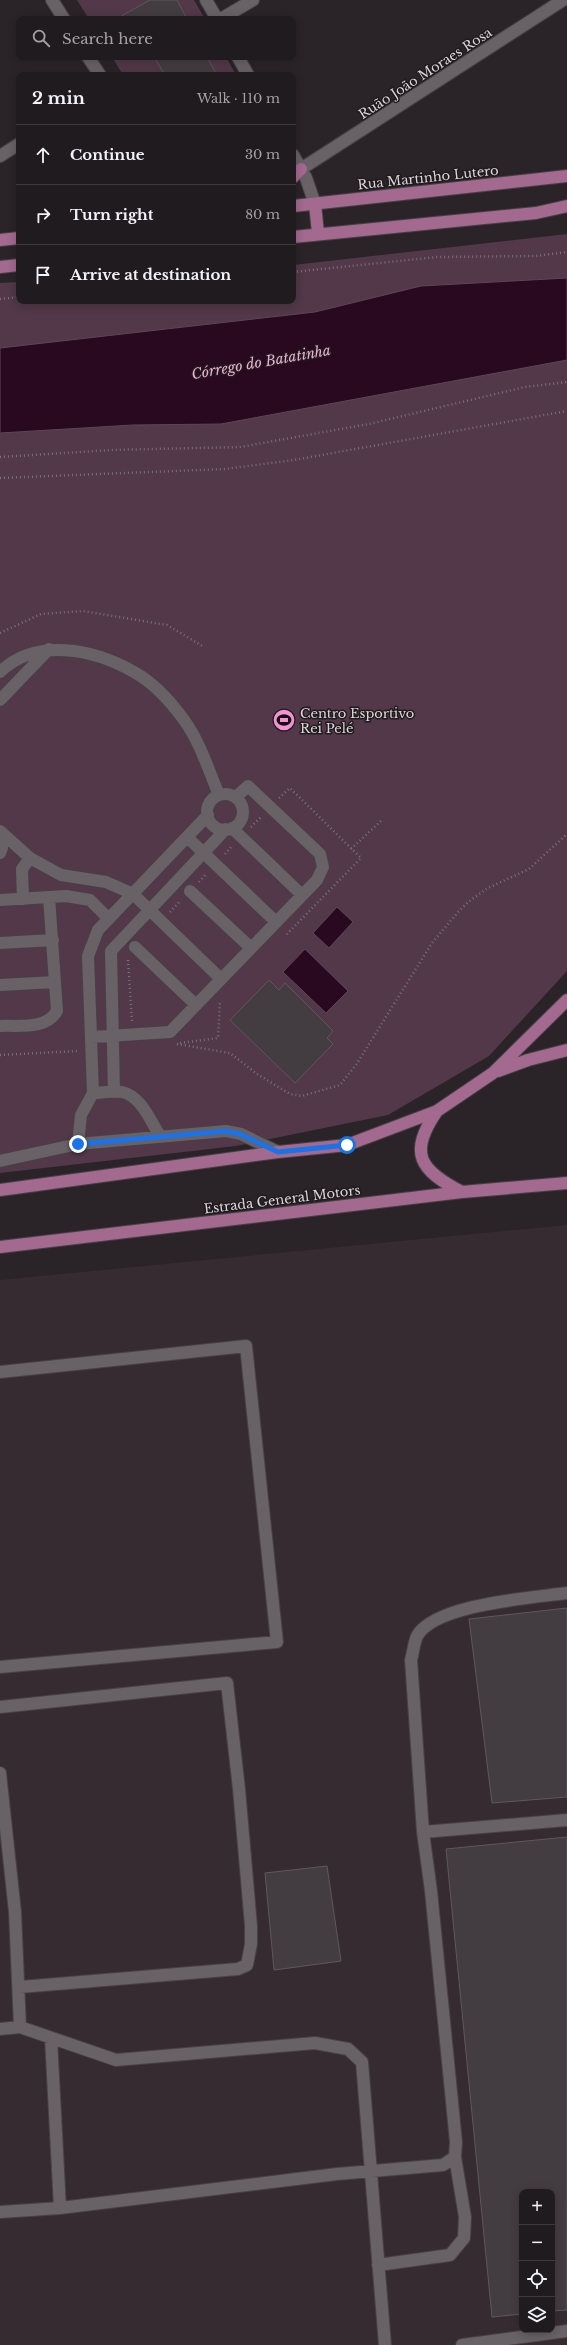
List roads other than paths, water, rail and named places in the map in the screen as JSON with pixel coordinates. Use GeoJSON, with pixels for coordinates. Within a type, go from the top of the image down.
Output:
{"type":"FeatureCollection","features":[{"type":"Feature","properties":{"kind":"main road","name":"Rua Martinho Lutero"},"geometry":{"type":"LineString","coordinates":[[296,206],[567,176]]}},
{"type":"Feature","properties":{"kind":"main road"},"geometry":{"type":"LineString","coordinates":[[314,204],[318,234]]}},
{"type":"Feature","properties":{"kind":"main road"},"geometry":{"type":"LineString","coordinates":[[296,237],[536,212],[567,206]]}},
{"type":"Feature","properties":{"kind":"main road"},"geometry":{"type":"LineString","coordinates":[[536,212],[567,214]]}},
{"type":"Feature","properties":{"kind":"main road"},"geometry":{"type":"LineString","coordinates":[[0,240],[16,238]]}},
{"type":"Feature","properties":{"kind":"main road"},"geometry":{"type":"LineString","coordinates":[[0,268],[16,265]]}},
{"type":"Feature","properties":{"kind":"main road"},"geometry":{"type":"LineString","coordinates":[[0,1190],[278,1152],[347,1145],[438,1111],[493,1073],[567,1000]]}},
{"type":"Feature","properties":{"kind":"main road"},"geometry":{"type":"LineString","coordinates":[[493,1073],[528,1060],[567,1050]]}},
{"type":"Feature","properties":{"kind":"main road"},"geometry":{"type":"LineString","coordinates":[[438,1111],[423,1134],[422,1160],[430,1172],[443,1182],[462,1192]]}},
{"type":"Feature","properties":{"kind":"main road","name":"Estrada General Motors"},"geometry":{"type":"LineString","coordinates":[[0,1247],[462,1192],[567,1183]]}},
{"type":"Feature","properties":{"kind":"street"},"geometry":{"type":"LineString","coordinates":[[52,0],[62,16]]}},
{"type":"Feature","properties":{"kind":"street"},"geometry":{"type":"LineString","coordinates":[[206,0],[215,16]]}},
{"type":"Feature","properties":{"kind":"street"},"geometry":{"type":"LineString","coordinates":[[226,16],[253,0]]}},
{"type":"Feature","properties":{"kind":"street","name":"Ruão João Moraes Rosa"},"geometry":{"type":"LineString","coordinates":[[297,173],[563,0]]}},
{"type":"Feature","properties":{"kind":"street"},"geometry":{"type":"LineString","coordinates":[[90,60],[98,72]]}},
{"type":"Feature","properties":{"kind":"street"},"geometry":{"type":"LineString","coordinates":[[240,60],[246,72]]}},
{"type":"Feature","properties":{"kind":"street"},"geometry":{"type":"LineString","coordinates":[[0,156],[16,146]]}},
{"type":"Feature","properties":{"kind":"street"},"geometry":{"type":"LineString","coordinates":[[297,173],[314,204]]}},
{"type":"Feature","properties":{"kind":"street"},"geometry":{"type":"LineString","coordinates":[[0,700],[49,649]]}},
{"type":"Feature","properties":{"kind":"street"},"geometry":{"type":"LineString","coordinates":[[0,672],[8,664],[38,651],[49,649],[72,650],[104,658],[134,672],[162,693],[185,721],[219,795]]}},
{"type":"Feature","properties":{"kind":"street"},"geometry":{"type":"LineString","coordinates":[[92,1037],[170,1032],[317,880],[323,867],[320,854],[248,786],[236,797]]}},
{"type":"Feature","properties":{"kind":"street"},"geometry":{"type":"LineString","coordinates":[[114,1092],[111,951],[203,853],[229,829],[237,825],[243,814],[240,802],[236,797],[225,794],[219,795],[209,803],[208,815],[214,826],[229,829],[302,895]]}},
{"type":"Feature","properties":{"kind":"street"},"geometry":{"type":"LineString","coordinates":[[78,1144],[81,1115],[94,1093],[88,956],[98,930],[208,815]]}},
{"type":"Feature","properties":{"kind":"street"},"geometry":{"type":"LineString","coordinates":[[0,853],[2,848],[1,832]]}},
{"type":"Feature","properties":{"kind":"street"},"geometry":{"type":"LineString","coordinates":[[1,832],[30,858],[61,876],[106,882],[133,894],[221,978]]}},
{"type":"Feature","properties":{"kind":"street"},"geometry":{"type":"LineString","coordinates":[[187,837],[276,922]]}},
{"type":"Feature","properties":{"kind":"street"},"geometry":{"type":"LineString","coordinates":[[23,899],[22,869],[30,858]]}},
{"type":"Feature","properties":{"kind":"street"},"geometry":{"type":"LineString","coordinates":[[190,891],[251,948]]}},
{"type":"Feature","properties":{"kind":"street"},"geometry":{"type":"LineString","coordinates":[[0,900],[66,896],[90,900],[109,919]]}},
{"type":"Feature","properties":{"kind":"street"},"geometry":{"type":"LineString","coordinates":[[0,1026],[45,1024],[57,1011],[49,897]]}},
{"type":"Feature","properties":{"kind":"street"},"geometry":{"type":"LineString","coordinates":[[0,943],[53,940]]}},
{"type":"Feature","properties":{"kind":"street"},"geometry":{"type":"LineString","coordinates":[[135,947],[196,1005]]}},
{"type":"Feature","properties":{"kind":"street"},"geometry":{"type":"LineString","coordinates":[[0,985],[55,982]]}},
{"type":"Feature","properties":{"kind":"street"},"geometry":{"type":"LineString","coordinates":[[94,1093],[121,1091],[131,1095],[140,1102],[160,1136]]}},
{"type":"Feature","properties":{"kind":"street"},"geometry":{"type":"LineString","coordinates":[[0,1161],[78,1144],[226,1131],[240,1134],[278,1152]]}},
{"type":"Feature","properties":{"kind":"street"},"geometry":{"type":"LineString","coordinates":[[0,1372],[246,1346],[277,1642],[0,1667]]}},
{"type":"Feature","properties":{"kind":"street"},"geometry":{"type":"LineString","coordinates":[[378,2265],[450,2255],[464,2238],[465,2217],[455,2157],[456,2142],[454,2119],[431,1891],[423,1832],[410,1660],[417,1636],[433,1621],[466,1608],[567,1593]]}},
{"type":"Feature","properties":{"kind":"street"},"geometry":{"type":"LineString","coordinates":[[0,1707],[227,1683],[239,1789],[251,1926],[251,1944],[247,1965],[238,1969],[20,1988]]}},
{"type":"Feature","properties":{"kind":"street"},"geometry":{"type":"LineString","coordinates":[[0,1773],[15,1912],[20,1988],[20,2026]]}},
{"type":"Feature","properties":{"kind":"street"},"geometry":{"type":"LineString","coordinates":[[423,1832],[567,1820]]}},
{"type":"Feature","properties":{"kind":"street"},"geometry":{"type":"LineString","coordinates":[[0,2029],[20,2026],[116,2060],[315,2043],[348,2049],[362,2062],[385,2345]]}},
{"type":"Feature","properties":{"kind":"street"},"geometry":{"type":"LineString","coordinates":[[51,2038],[60,2208]]}},
{"type":"Feature","properties":{"kind":"street"},"geometry":{"type":"LineString","coordinates":[[0,2212],[60,2208],[444,2164],[455,2157]]}},
{"type":"Feature","properties":{"kind":"street"},"geometry":{"type":"LineString","coordinates":[[462,2345],[567,2332]]}},
{"type":"Feature","properties":{"kind":"water","name":"Córrego do Batatinha"},"geometry":{"type":"Polygon","coordinates":[[[567,278],[567,360],[221,424],[133,425],[0,433],[0,348],[315,312],[421,286],[567,278]]]}},
{"type":"Feature","properties":{"kind":"water"},"geometry":{"type":"Polygon","coordinates":[[[337,907],[353,922],[329,948],[313,933],[337,907]]]}},
{"type":"Feature","properties":{"kind":"water"},"geometry":{"type":"Polygon","coordinates":[[[305,949],[348,991],[326,1013],[283,972],[305,949]]]}},
{"type":"Feature","properties":{"kind":"place","name":"Centro Esportivo Rei Pelé"},"geometry":{"type":"Point","coordinates":[284,720]}}]}
